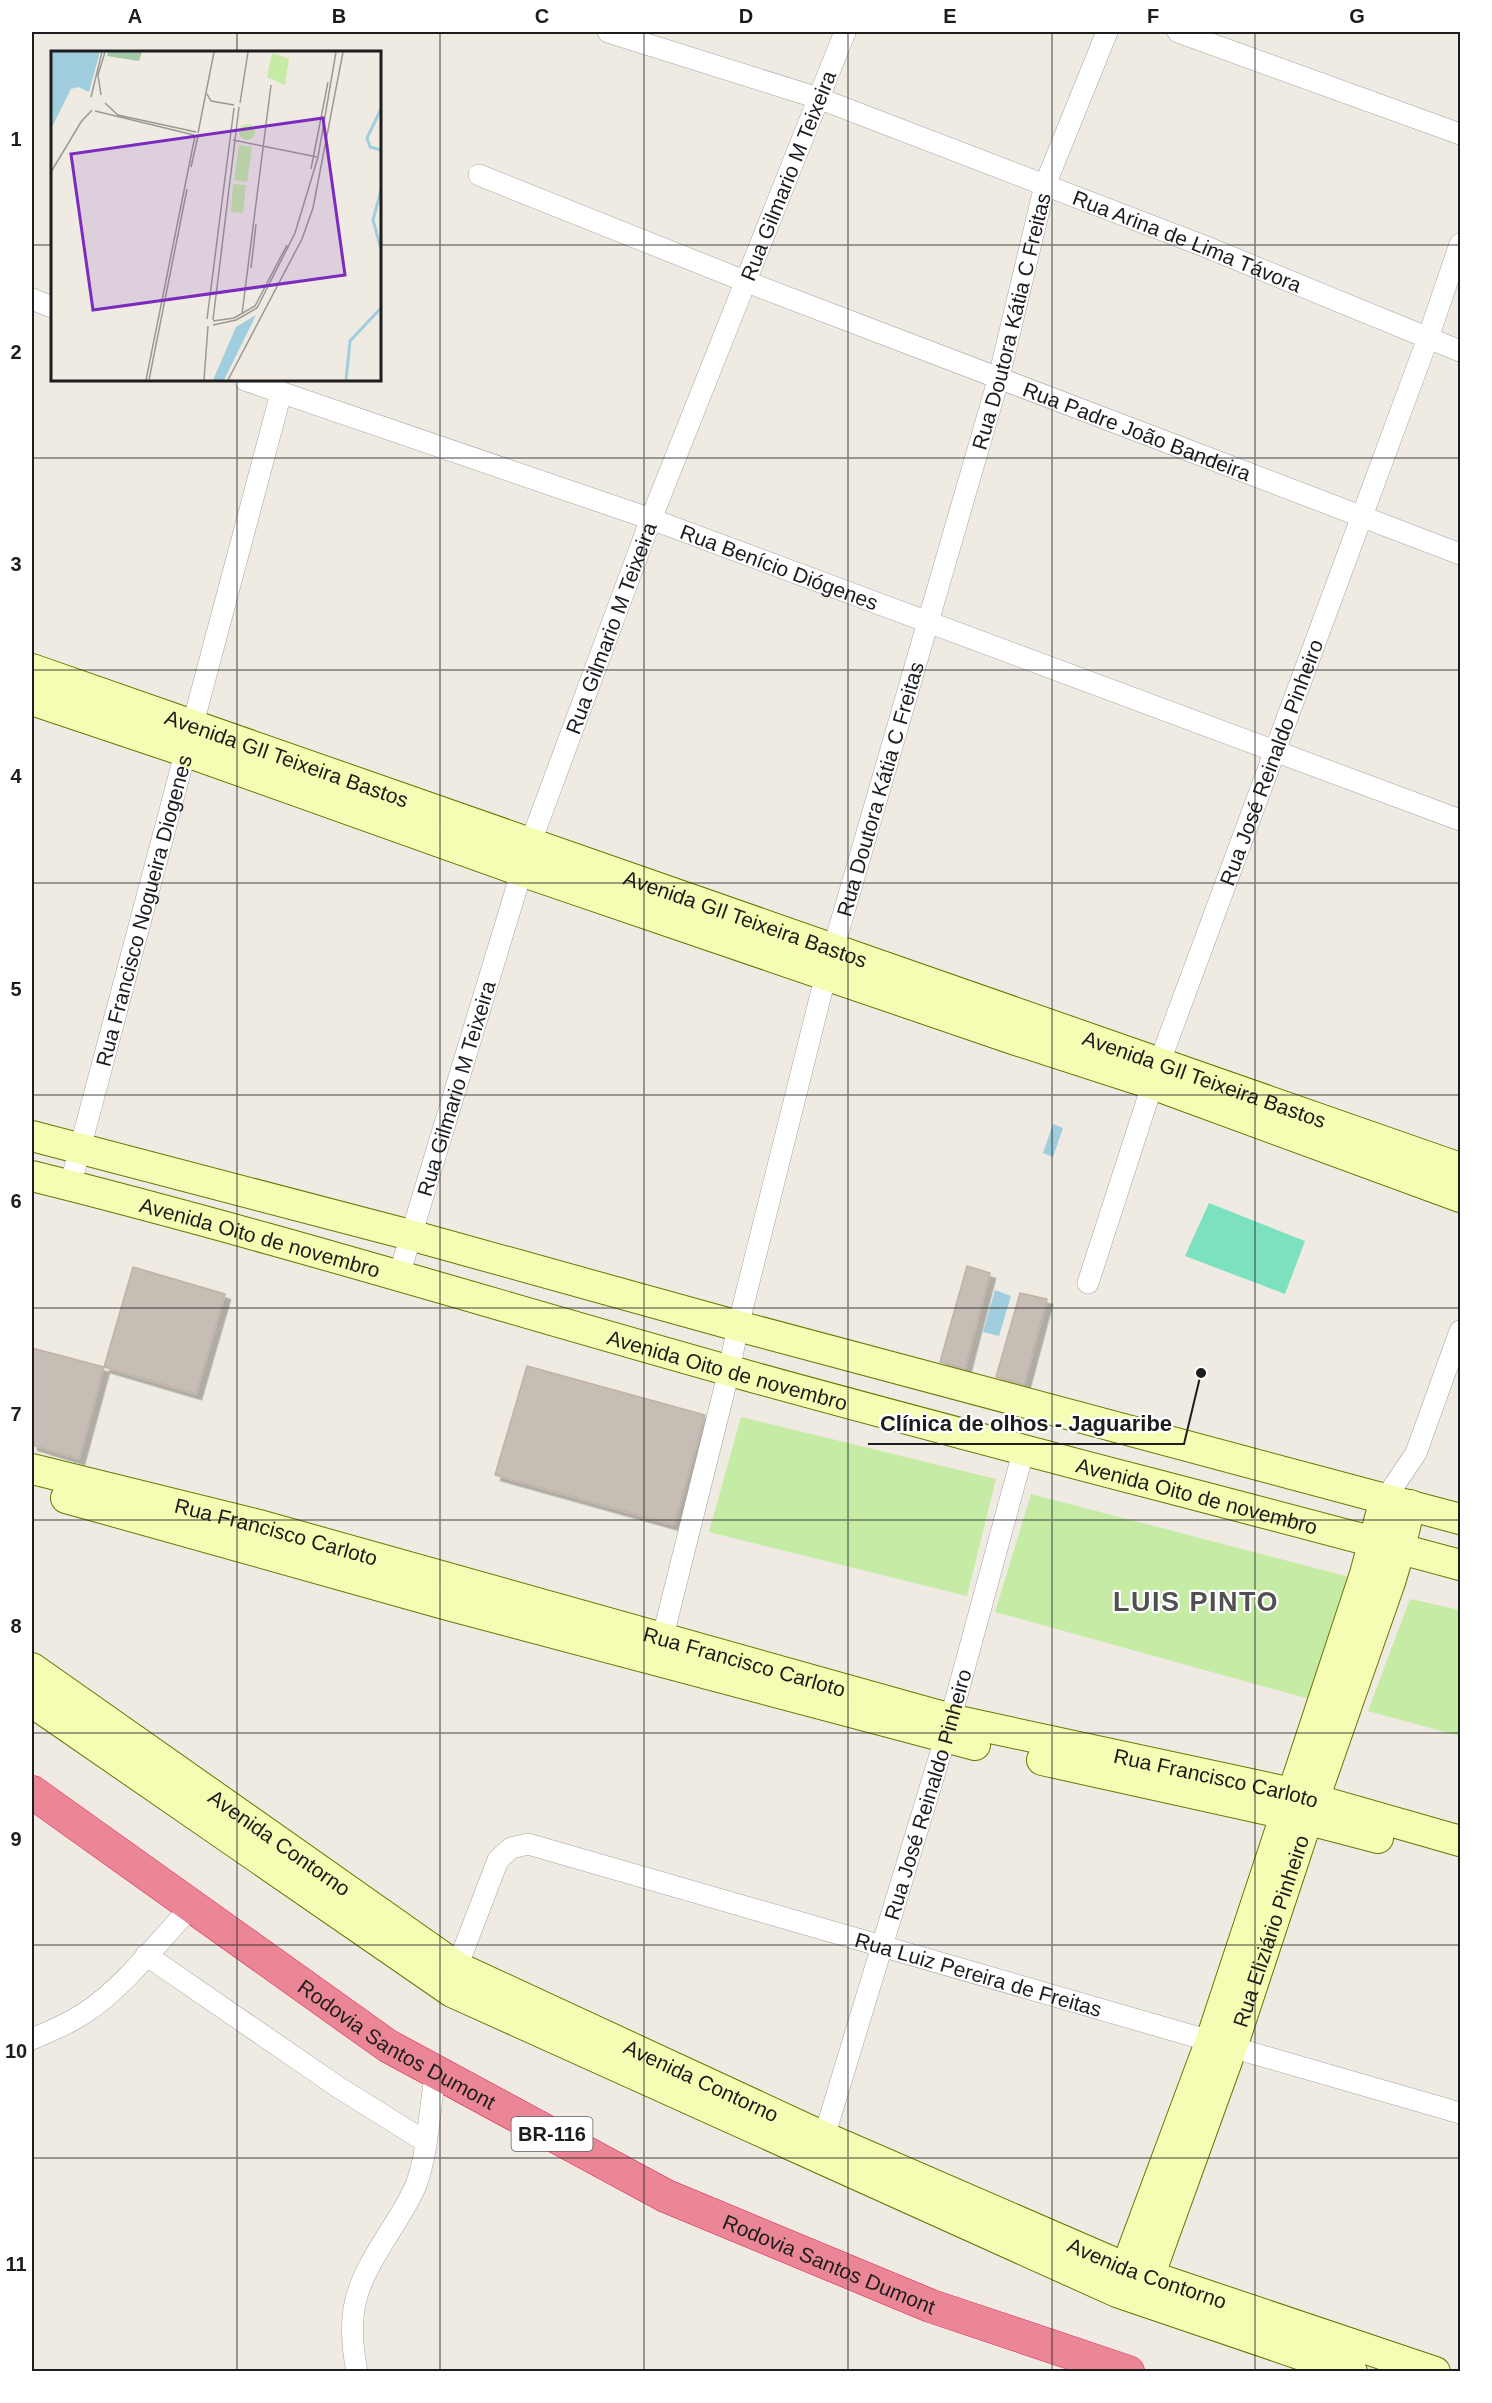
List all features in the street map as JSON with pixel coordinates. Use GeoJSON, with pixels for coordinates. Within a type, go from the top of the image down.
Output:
{"type":"FeatureCollection","features":[{"type":"Feature","properties":{"kind":"highway","name":"Rodovia Santos Dumont"},"geometry":{"type":"LineString","coordinates":[[32,1792],[388,2046],[666,2196],[931,2306],[1128,2372]]}},
{"type":"Feature","properties":{"kind":"street","name":"Rua Arina de Lima Távora"},"geometry":{"type":"LineString","coordinates":[[608,32],[818,98],[1204,246],[1461,351]]}},
{"type":"Feature","properties":{"kind":"street","name":"Rua Gilmario M Teixeira"},"geometry":{"type":"LineString","coordinates":[[399,1275],[526,858],[651,519],[845,32]]}},
{"type":"Feature","properties":{"kind":"street","name":"Rua Doutora Kátia C Freitas"},"geometry":{"type":"LineString","coordinates":[[660,1649],[729,1371],[738,1326],[831,962],[927,621],[999,377],[1045,185],[1107,32]]}},
{"type":"Feature","properties":{"kind":"street"},"geometry":{"type":"LineString","coordinates":[[1178,32],[1461,134]]}},
{"type":"Feature","properties":{"kind":"street","name":"Rua Padre João Bandeira"},"geometry":{"type":"LineString","coordinates":[[479,175],[747,282],[1461,554]]}},
{"type":"Feature","properties":{"kind":"street","name":"Rua José Reinaldo Pinheiro"},"geometry":{"type":"LineString","coordinates":[[1088,1283],[1156,1072],[1461,244]]}},
{"type":"Feature","properties":{"kind":"street"},"geometry":{"type":"LineString","coordinates":[[32,299],[51,307]]}},
{"type":"Feature","properties":{"kind":"street","name":"Rua Benício Diógenes"},"geometry":{"type":"LineString","coordinates":[[248,381],[651,519],[1461,820]]}},
{"type":"Feature","properties":{"kind":"street","name":"Rua Francisco Nogueira Diogenes"},"geometry":{"type":"LineString","coordinates":[[70,1186],[281,393]]}},
{"type":"Feature","properties":{"kind":"street","name":"Avenida GIl Teixeira Bastos"},"geometry":{"type":"LineString","coordinates":[[32,669],[190,739],[526,858],[1017,1027],[1461,1168]]}},
{"type":"Feature","properties":{"kind":"street","name":"Avenida GIl Teixeira Bastos"},"geometry":{"type":"LineString","coordinates":[[32,700],[190,739]]}},
{"type":"Feature","properties":{"kind":"street","name":"Avenida GIl Teixeira Bastos"},"geometry":{"type":"LineString","coordinates":[[1156,1072],[1461,1197]]}},
{"type":"Feature","properties":{"kind":"street","name":"Avenida Oito de novembro"},"geometry":{"type":"LineString","coordinates":[[32,1136],[189,1176],[996,1396],[1461,1519]]}},
{"type":"Feature","properties":{"kind":"street","name":"Avenida Oito de novembro"},"geometry":{"type":"LineString","coordinates":[[32,1176],[399,1275],[729,1371],[1461,1565]]}},
{"type":"Feature","properties":{"kind":"street"},"geometry":{"type":"LineString","coordinates":[[179,1214],[189,1176]]}},
{"type":"Feature","properties":{"kind":"street"},"geometry":{"type":"LineString","coordinates":[[526,1312],[536,1270]]}},
{"type":"Feature","properties":{"kind":"street","name":"Rua Eliziário Pinheiro"},"geometry":{"type":"LineString","coordinates":[[1133,2285],[1222,2043],[1387,1546],[1397,1502],[1461,1331]]}},
{"type":"Feature","properties":{"kind":"street"},"geometry":{"type":"LineString","coordinates":[[987,1440],[996,1396]]}},
{"type":"Feature","properties":{"kind":"street","name":"Rua José Reinaldo Pinheiro"},"geometry":{"type":"LineString","coordinates":[[824,2137],[948,1728],[1024,1449]]}},
{"type":"Feature","properties":{"kind":"street","name":"Rua Francisco Carloto"},"geometry":{"type":"LineString","coordinates":[[32,1469],[158,1512],[948,1728],[1461,1841]]}},
{"type":"Feature","properties":{"kind":"street","name":"Rua Francisco Carloto"},"geometry":{"type":"LineString","coordinates":[[32,1488],[158,1512]]}},
{"type":"Feature","properties":{"kind":"street","name":"Avenida Contorno"},"geometry":{"type":"LineString","coordinates":[[32,1668],[454,1980],[824,2137],[1133,2285],[1435,2372]]}},
{"type":"Feature","properties":{"kind":"street","name":"Avenida Contorno"},"geometry":{"type":"LineString","coordinates":[[32,1702],[454,1980],[1133,2285],[1352,2372]]}},
{"type":"Feature","properties":{"kind":"street","name":"Rua Francisco Carloto"},"geometry":{"type":"LineString","coordinates":[[1300,1806],[1461,1860]]}},
{"type":"Feature","properties":{"kind":"street","name":"Rua Luiz Pereira de Freitas"},"geometry":{"type":"LineString","coordinates":[[454,1980],[498,1860],[511,1848],[528,1844],[1461,2113]]}},
{"type":"Feature","properties":{"kind":"street"},"geometry":{"type":"LineString","coordinates":[[32,2039],[63,2026],[87,2012],[113,1990],[191,1906]]}},
{"type":"Feature","properties":{"kind":"street"},"geometry":{"type":"LineString","coordinates":[[146,1955],[338,2087],[426,2142]]}},
{"type":"Feature","properties":{"kind":"street"},"geometry":{"type":"LineString","coordinates":[[357,2372],[351,2328],[352,2307],[368,2265],[415,2187],[426,2142],[436,2072]]}},
{"type":"Feature","properties":{"kind":"green space"},"geometry":{"type":"Polygon","coordinates":[[[1209,1203],[1305,1241],[1285,1294],[1185,1256],[1209,1203]]]}},
{"type":"Feature","properties":{"kind":"green space"},"geometry":{"type":"Polygon","coordinates":[[[741,1417],[996,1479],[967,1596],[709,1532],[741,1417]]]}},
{"type":"Feature","properties":{"kind":"green space"},"geometry":{"type":"Polygon","coordinates":[[[1031,1494],[1357,1579],[1313,1700],[995,1612],[1031,1494]]]}},
{"type":"Feature","properties":{"kind":"green space"},"geometry":{"type":"Polygon","coordinates":[[[1410,1599],[1460,1610],[1460,1736],[1368,1711],[1410,1599]]]}},
{"type":"Feature","properties":{"kind":"water"},"geometry":{"type":"Polygon","coordinates":[[[1053,1124],[1063,1128],[1053,1157],[1043,1153],[1053,1124]]]}},
{"type":"Feature","properties":{"kind":"water"},"geometry":{"type":"Polygon","coordinates":[[[995,1290],[1011,1296],[999,1336],[983,1332],[995,1290]]]}},
{"type":"Feature","properties":{"kind":"building"},"geometry":{"type":"Polygon","coordinates":[[[967,1266],[990,1273],[965,1369],[940,1362],[967,1266]]]}},
{"type":"Feature","properties":{"kind":"building"},"geometry":{"type":"Polygon","coordinates":[[[133,1267],[225,1294],[196,1394],[104,1367],[133,1267]]]}},
{"type":"Feature","properties":{"kind":"building"},"geometry":{"type":"Polygon","coordinates":[[[1020,1293],[1047,1299],[1024,1385],[996,1377],[1020,1293]]]}},
{"type":"Feature","properties":{"kind":"building"},"geometry":{"type":"Polygon","coordinates":[[[32,1348],[104,1367],[79,1459],[32,1445],[32,1348]]]}},
{"type":"Feature","properties":{"kind":"building"},"geometry":{"type":"Polygon","coordinates":[[[527,1366],[705,1415],[674,1525],[495,1475],[527,1366]]]}},
{"type":"Feature","properties":{"kind":"place","name":"Clínica de olhos - Jaguaribe"},"geometry":{"type":"Point","coordinates":[1201,1373]}},
{"type":"Feature","properties":{"kind":"district","name":"LUIS PINTO"},"geometry":{"type":"Point","coordinates":[1196,1602]}}]}
